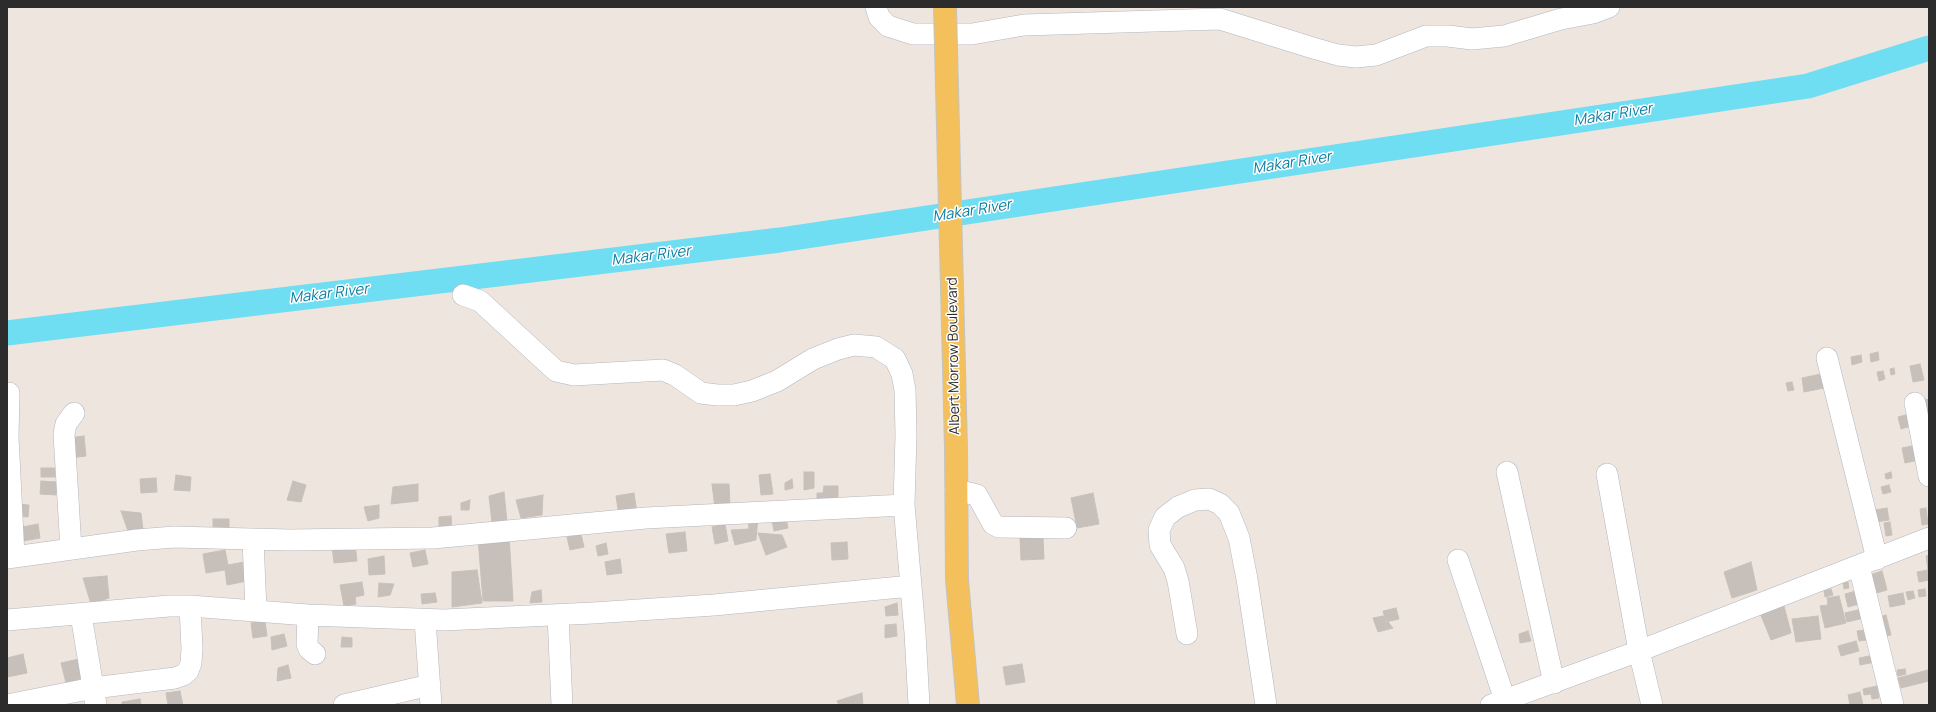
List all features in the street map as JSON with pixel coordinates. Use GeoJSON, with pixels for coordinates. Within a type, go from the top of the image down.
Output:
{"type":"FeatureCollection","features":[{"type":"Feature","properties":{"kind":"main road","name":"Albert Morrow Boulevard"},"geometry":{"type":"LineString","coordinates":[[945,7],[956,448],[957,580],[968,705]]}},
{"type":"Feature","properties":{"kind":"street"},"geometry":{"type":"LineString","coordinates":[[876,7],[879,17],[888,26],[913,34],[972,34],[1024,25],[1220,19],[1338,55],[1356,57],[1376,55],[1426,36],[1448,36],[1472,39],[1504,36],[1561,19],[1593,13],[1609,7]]}},
{"type":"Feature","properties":{"kind":"street"},"geometry":{"type":"LineString","coordinates":[[463,295],[480,301],[556,370],[574,375],[663,370],[675,375],[701,393],[734,395],[752,391],[777,382],[813,359],[838,349],[854,345],[876,347],[895,359],[902,374],[905,390],[906,435],[904,504],[919,705]]}},
{"type":"Feature","properties":{"kind":"street"},"geometry":{"type":"LineString","coordinates":[[1826,358],[1868,562],[1893,705]]}},
{"type":"Feature","properties":{"kind":"street"},"geometry":{"type":"LineString","coordinates":[[9,393],[8,437],[11,557],[136,540],[174,537],[253,540],[433,538],[646,518],[904,504]]}},
{"type":"Feature","properties":{"kind":"street"},"geometry":{"type":"LineString","coordinates":[[1915,404],[1929,476]]}},
{"type":"Feature","properties":{"kind":"street"},"geometry":{"type":"LineString","coordinates":[[71,549],[64,434],[66,424],[74,412]]}},
{"type":"Feature","properties":{"kind":"street"},"geometry":{"type":"LineString","coordinates":[[1507,472],[1554,683]]}},
{"type":"Feature","properties":{"kind":"street"},"geometry":{"type":"LineString","coordinates":[[1607,474],[1639,651],[1652,705]]}},
{"type":"Feature","properties":{"kind":"street"},"geometry":{"type":"LineString","coordinates":[[956,490],[977,495],[993,524],[999,527],[1066,528]]}},
{"type":"Feature","properties":{"kind":"street"},"geometry":{"type":"LineString","coordinates":[[1187,634],[1178,581],[1174,568],[1160,545],[1159,530],[1165,517],[1178,507],[1195,500],[1209,499],[1220,504],[1229,513],[1234,522],[1247,579],[1266,705]]}},
{"type":"Feature","properties":{"kind":"street"},"geometry":{"type":"LineString","coordinates":[[1458,560],[1498,703],[1639,651],[1929,538]]}},
{"type":"Feature","properties":{"kind":"street"},"geometry":{"type":"LineString","coordinates":[[253,540],[256,610]]}},
{"type":"Feature","properties":{"kind":"street"},"geometry":{"type":"LineString","coordinates":[[7,620],[81,615],[169,606],[256,610],[308,615],[425,620],[558,615],[714,605],[911,586]]}},
{"type":"Feature","properties":{"kind":"street"},"geometry":{"type":"LineString","coordinates":[[7,705],[94,696],[183,675],[188,671],[191,663],[192,649],[190,606]]}},
{"type":"Feature","properties":{"kind":"street"},"geometry":{"type":"LineString","coordinates":[[81,615],[94,696]]}},
{"type":"Feature","properties":{"kind":"street"},"geometry":{"type":"LineString","coordinates":[[308,615],[307,644],[309,649],[315,654]]}},
{"type":"Feature","properties":{"kind":"street"},"geometry":{"type":"LineString","coordinates":[[558,615],[562,705]]}},
{"type":"Feature","properties":{"kind":"street"},"geometry":{"type":"LineString","coordinates":[[344,705],[430,695],[425,620]]}},
{"type":"Feature","properties":{"kind":"building"},"geometry":{"type":"Polygon","coordinates":[[[1878,352],[1879,360],[1871,362],[1870,354],[1878,352]]]}},
{"type":"Feature","properties":{"kind":"building"},"geometry":{"type":"Polygon","coordinates":[[[1861,355],[1862,362],[1852,365],[1851,357],[1861,355]]]}},
{"type":"Feature","properties":{"kind":"building"},"geometry":{"type":"Polygon","coordinates":[[[1920,364],[1924,380],[1913,382],[1910,366],[1920,364]]]}},
{"type":"Feature","properties":{"kind":"building"},"geometry":{"type":"Polygon","coordinates":[[[1894,368],[1895,374],[1891,375],[1890,369],[1894,368]]]}},
{"type":"Feature","properties":{"kind":"building"},"geometry":{"type":"Polygon","coordinates":[[[1883,371],[1885,379],[1879,381],[1877,372],[1883,371]]]}},
{"type":"Feature","properties":{"kind":"building"},"geometry":{"type":"Polygon","coordinates":[[[1821,374],[1824,388],[1804,392],[1802,378],[1821,374]]]}},
{"type":"Feature","properties":{"kind":"building"},"geometry":{"type":"Polygon","coordinates":[[[1792,382],[1794,390],[1788,391],[1786,383],[1792,382]]]}},
{"type":"Feature","properties":{"kind":"building"},"geometry":{"type":"Polygon","coordinates":[[[1929,399],[1929,414],[1924,415],[1921,401],[1929,399]]]}},
{"type":"Feature","properties":{"kind":"building"},"geometry":{"type":"Polygon","coordinates":[[[1909,414],[1911,426],[1901,429],[1898,417],[1909,414]]]}},
{"type":"Feature","properties":{"kind":"building"},"geometry":{"type":"Polygon","coordinates":[[[84,436],[86,456],[69,458],[67,438],[84,436]]]}},
{"type":"Feature","properties":{"kind":"building"},"geometry":{"type":"Polygon","coordinates":[[[1916,445],[1919,460],[1905,463],[1902,448],[1916,445]]]}},
{"type":"Feature","properties":{"kind":"building"},"geometry":{"type":"Polygon","coordinates":[[[41,468],[55,468],[55,477],[41,477],[41,468]]]}},
{"type":"Feature","properties":{"kind":"building"},"geometry":{"type":"Polygon","coordinates":[[[804,472],[814,472],[814,488],[804,490],[804,472]]]}},
{"type":"Feature","properties":{"kind":"building"},"geometry":{"type":"Polygon","coordinates":[[[1891,472],[1892,478],[1886,479],[1885,474],[1891,472]]]}},
{"type":"Feature","properties":{"kind":"building"},"geometry":{"type":"Polygon","coordinates":[[[770,474],[773,494],[761,495],[759,475],[770,474]]]}},
{"type":"Feature","properties":{"kind":"building"},"geometry":{"type":"Polygon","coordinates":[[[176,475],[191,477],[190,491],[174,490],[176,475]]]}},
{"type":"Feature","properties":{"kind":"building"},"geometry":{"type":"Polygon","coordinates":[[[156,478],[157,492],[141,493],[140,479],[156,478]]]}},
{"type":"Feature","properties":{"kind":"building"},"geometry":{"type":"Polygon","coordinates":[[[792,479],[793,488],[785,490],[785,483],[792,479]]]}},
{"type":"Feature","properties":{"kind":"building"},"geometry":{"type":"Polygon","coordinates":[[[41,481],[57,482],[56,495],[40,494],[41,481]]]}},
{"type":"Feature","properties":{"kind":"building"},"geometry":{"type":"Polygon","coordinates":[[[293,481],[306,485],[301,502],[287,500],[293,481]]]}},
{"type":"Feature","properties":{"kind":"building"},"geometry":{"type":"Polygon","coordinates":[[[418,484],[418,501],[391,504],[393,487],[418,484]]]}},
{"type":"Feature","properties":{"kind":"building"},"geometry":{"type":"Polygon","coordinates":[[[712,484],[729,484],[730,506],[715,508],[712,484]]]}},
{"type":"Feature","properties":{"kind":"building"},"geometry":{"type":"Polygon","coordinates":[[[1889,485],[1891,492],[1883,494],[1881,487],[1889,485]]]}},
{"type":"Feature","properties":{"kind":"building"},"geometry":{"type":"Polygon","coordinates":[[[824,486],[838,486],[838,505],[817,506],[817,493],[823,493],[824,486]]]}},
{"type":"Feature","properties":{"kind":"building"},"geometry":{"type":"Polygon","coordinates":[[[504,492],[507,522],[492,523],[489,496],[504,492]]]}},
{"type":"Feature","properties":{"kind":"building"},"geometry":{"type":"Polygon","coordinates":[[[634,493],[637,513],[619,516],[616,496],[634,493]]]}},
{"type":"Feature","properties":{"kind":"building"},"geometry":{"type":"Polygon","coordinates":[[[1093,493],[1099,524],[1077,528],[1071,498],[1093,493]]]}},
{"type":"Feature","properties":{"kind":"building"},"geometry":{"type":"Polygon","coordinates":[[[543,495],[542,515],[521,518],[516,500],[543,495]]]}},
{"type":"Feature","properties":{"kind":"building"},"geometry":{"type":"Polygon","coordinates":[[[470,500],[469,510],[461,510],[461,503],[470,500]]]}},
{"type":"Feature","properties":{"kind":"building"},"geometry":{"type":"Polygon","coordinates":[[[17,504],[29,505],[28,517],[16,516],[17,504]]]}},
{"type":"Feature","properties":{"kind":"building"},"geometry":{"type":"Polygon","coordinates":[[[379,505],[379,518],[368,521],[364,507],[379,505]]]}},
{"type":"Feature","properties":{"kind":"building"},"geometry":{"type":"Polygon","coordinates":[[[1887,508],[1889,520],[1876,522],[1875,510],[1887,508]]]}},
{"type":"Feature","properties":{"kind":"building"},"geometry":{"type":"Polygon","coordinates":[[[1926,508],[1928,524],[1922,525],[1920,509],[1926,508]]]}},
{"type":"Feature","properties":{"kind":"building"},"geometry":{"type":"Polygon","coordinates":[[[121,511],[141,513],[143,530],[128,531],[121,511]]]}},
{"type":"Feature","properties":{"kind":"building"},"geometry":{"type":"Polygon","coordinates":[[[785,513],[788,528],[774,531],[771,515],[785,513]]]}},
{"type":"Feature","properties":{"kind":"building"},"geometry":{"type":"Polygon","coordinates":[[[451,516],[452,528],[439,529],[439,517],[451,516]]]}},
{"type":"Feature","properties":{"kind":"building"},"geometry":{"type":"Polygon","coordinates":[[[758,517],[756,540],[735,545],[731,530],[749,529],[748,519],[758,517]]]}},
{"type":"Feature","properties":{"kind":"building"},"geometry":{"type":"Polygon","coordinates":[[[213,519],[229,519],[229,531],[213,532],[213,519]]]}},
{"type":"Feature","properties":{"kind":"building"},"geometry":{"type":"Polygon","coordinates":[[[1890,522],[1892,535],[1886,536],[1884,523],[1890,522]]]}},
{"type":"Feature","properties":{"kind":"building"},"geometry":{"type":"Polygon","coordinates":[[[38,524],[40,538],[23,541],[17,528],[38,524]]]}},
{"type":"Feature","properties":{"kind":"building"},"geometry":{"type":"Polygon","coordinates":[[[725,524],[728,541],[715,544],[712,527],[725,524]]]}},
{"type":"Feature","properties":{"kind":"building"},"geometry":{"type":"Polygon","coordinates":[[[685,532],[687,551],[669,553],[666,534],[685,532]]]}},
{"type":"Feature","properties":{"kind":"building"},"geometry":{"type":"Polygon","coordinates":[[[758,533],[782,535],[787,547],[766,555],[758,533]]]}},
{"type":"Feature","properties":{"kind":"building"},"geometry":{"type":"Polygon","coordinates":[[[509,534],[513,601],[483,601],[478,538],[509,534]]]}},
{"type":"Feature","properties":{"kind":"building"},"geometry":{"type":"Polygon","coordinates":[[[581,534],[584,547],[570,550],[567,537],[581,534]]]}},
{"type":"Feature","properties":{"kind":"building"},"geometry":{"type":"Polygon","coordinates":[[[1043,537],[1044,559],[1021,560],[1020,538],[1043,537]]]}},
{"type":"Feature","properties":{"kind":"building"},"geometry":{"type":"Polygon","coordinates":[[[847,542],[848,559],[832,560],[831,543],[847,542]]]}},
{"type":"Feature","properties":{"kind":"building"},"geometry":{"type":"Polygon","coordinates":[[[606,543],[608,554],[598,556],[596,546],[606,543]]]}},
{"type":"Feature","properties":{"kind":"building"},"geometry":{"type":"Polygon","coordinates":[[[355,544],[357,561],[334,563],[332,546],[355,544]]]}},
{"type":"Feature","properties":{"kind":"building"},"geometry":{"type":"Polygon","coordinates":[[[225,550],[228,565],[244,562],[247,581],[227,585],[225,570],[206,573],[203,554],[225,550]]]}},
{"type":"Feature","properties":{"kind":"building"},"geometry":{"type":"Polygon","coordinates":[[[425,550],[428,564],[413,567],[410,553],[425,550]]]}},
{"type":"Feature","properties":{"kind":"building"},"geometry":{"type":"Polygon","coordinates":[[[1929,555],[1929,580],[1919,582],[1917,572],[1928,570],[1926,556],[1929,555]]]}},
{"type":"Feature","properties":{"kind":"building"},"geometry":{"type":"Polygon","coordinates":[[[384,556],[385,574],[369,575],[368,559],[384,556]]]}},
{"type":"Feature","properties":{"kind":"building"},"geometry":{"type":"Polygon","coordinates":[[[620,559],[622,573],[607,575],[605,562],[620,559]]]}},
{"type":"Feature","properties":{"kind":"building"},"geometry":{"type":"Polygon","coordinates":[[[1751,562],[1757,590],[1732,598],[1724,572],[1751,562]]]}},
{"type":"Feature","properties":{"kind":"building"},"geometry":{"type":"Polygon","coordinates":[[[477,570],[482,603],[452,607],[452,572],[477,570]]]}},
{"type":"Feature","properties":{"kind":"building"},"geometry":{"type":"Polygon","coordinates":[[[1882,571],[1887,590],[1873,594],[1867,576],[1882,571]]]}},
{"type":"Feature","properties":{"kind":"building"},"geometry":{"type":"Polygon","coordinates":[[[107,576],[109,598],[91,604],[83,578],[107,576]]]}},
{"type":"Feature","properties":{"kind":"building"},"geometry":{"type":"Polygon","coordinates":[[[362,582],[364,595],[355,597],[356,604],[344,606],[340,585],[362,582]]]}},
{"type":"Feature","properties":{"kind":"building"},"geometry":{"type":"Polygon","coordinates":[[[1848,582],[1849,588],[1844,589],[1843,583],[1848,582]]]}},
{"type":"Feature","properties":{"kind":"building"},"geometry":{"type":"Polygon","coordinates":[[[379,583],[394,584],[390,595],[378,597],[379,583]]]}},
{"type":"Feature","properties":{"kind":"building"},"geometry":{"type":"Polygon","coordinates":[[[1831,589],[1833,595],[1825,597],[1824,591],[1831,589]]]}},
{"type":"Feature","properties":{"kind":"building"},"geometry":{"type":"Polygon","coordinates":[[[1925,589],[1926,596],[1919,597],[1918,590],[1925,589]]]}},
{"type":"Feature","properties":{"kind":"building"},"geometry":{"type":"Polygon","coordinates":[[[541,590],[542,602],[530,603],[532,592],[541,590]]]}},
{"type":"Feature","properties":{"kind":"building"},"geometry":{"type":"Polygon","coordinates":[[[1856,591],[1859,604],[1848,607],[1845,594],[1856,591]]]}},
{"type":"Feature","properties":{"kind":"building"},"geometry":{"type":"Polygon","coordinates":[[[1913,591],[1915,598],[1908,600],[1906,592],[1913,591]]]}},
{"type":"Feature","properties":{"kind":"building"},"geometry":{"type":"Polygon","coordinates":[[[435,593],[437,602],[422,604],[421,594],[435,593]]]}},
{"type":"Feature","properties":{"kind":"building"},"geometry":{"type":"Polygon","coordinates":[[[1903,593],[1905,604],[1890,607],[1888,596],[1903,593]]]}},
{"type":"Feature","properties":{"kind":"building"},"geometry":{"type":"Polygon","coordinates":[[[1839,596],[1846,623],[1825,628],[1820,606],[1828,605],[1827,598],[1839,596]]]}},
{"type":"Feature","properties":{"kind":"building"},"geometry":{"type":"Polygon","coordinates":[[[897,603],[898,615],[886,616],[885,607],[897,603]]]}},
{"type":"Feature","properties":{"kind":"building"},"geometry":{"type":"Polygon","coordinates":[[[1784,606],[1791,633],[1771,640],[1760,613],[1784,606]]]}},
{"type":"Feature","properties":{"kind":"building"},"geometry":{"type":"Polygon","coordinates":[[[1396,608],[1399,619],[1386,622],[1383,611],[1396,608]]]}},
{"type":"Feature","properties":{"kind":"building"},"geometry":{"type":"Polygon","coordinates":[[[1862,609],[1864,618],[1847,622],[1845,613],[1862,609]]]}},
{"type":"Feature","properties":{"kind":"building"},"geometry":{"type":"Polygon","coordinates":[[[1886,615],[1891,635],[1885,636],[1880,617],[1886,615]]]}},
{"type":"Feature","properties":{"kind":"building"},"geometry":{"type":"Polygon","coordinates":[[[1383,616],[1393,628],[1378,632],[1373,618],[1383,616]]]}},
{"type":"Feature","properties":{"kind":"building"},"geometry":{"type":"Polygon","coordinates":[[[1818,616],[1821,639],[1796,642],[1792,619],[1818,616]]]}},
{"type":"Feature","properties":{"kind":"building"},"geometry":{"type":"Polygon","coordinates":[[[265,621],[267,636],[253,638],[251,623],[265,621]]]}},
{"type":"Feature","properties":{"kind":"building"},"geometry":{"type":"Polygon","coordinates":[[[896,624],[897,636],[885,638],[885,625],[896,624]]]}},
{"type":"Feature","properties":{"kind":"building"},"geometry":{"type":"Polygon","coordinates":[[[1865,630],[1867,640],[1859,641],[1857,631],[1865,630]]]}},
{"type":"Feature","properties":{"kind":"building"},"geometry":{"type":"Polygon","coordinates":[[[1528,631],[1531,641],[1520,643],[1519,634],[1528,631]]]}},
{"type":"Feature","properties":{"kind":"building"},"geometry":{"type":"Polygon","coordinates":[[[284,634],[287,646],[272,650],[271,637],[284,634]]]}},
{"type":"Feature","properties":{"kind":"building"},"geometry":{"type":"Polygon","coordinates":[[[342,637],[352,638],[352,647],[341,647],[342,637]]]}},
{"type":"Feature","properties":{"kind":"building"},"geometry":{"type":"Polygon","coordinates":[[[1856,641],[1859,651],[1841,656],[1838,646],[1856,641]]]}},
{"type":"Feature","properties":{"kind":"building"},"geometry":{"type":"Polygon","coordinates":[[[23,654],[27,673],[7,677],[7,658],[23,654]]]}},
{"type":"Feature","properties":{"kind":"building"},"geometry":{"type":"Polygon","coordinates":[[[1874,655],[1875,662],[1860,665],[1859,658],[1874,655]]]}},
{"type":"Feature","properties":{"kind":"building"},"geometry":{"type":"Polygon","coordinates":[[[79,659],[83,678],[66,683],[61,663],[79,659]]]}},
{"type":"Feature","properties":{"kind":"building"},"geometry":{"type":"Polygon","coordinates":[[[1022,664],[1025,682],[1006,685],[1003,667],[1022,664]]]}},
{"type":"Feature","properties":{"kind":"building"},"geometry":{"type":"Polygon","coordinates":[[[288,665],[291,678],[277,681],[278,668],[288,665]]]}},
{"type":"Feature","properties":{"kind":"building"},"geometry":{"type":"Polygon","coordinates":[[[1905,669],[1906,674],[1898,676],[1897,670],[1905,669]]]}},
{"type":"Feature","properties":{"kind":"building"},"geometry":{"type":"Polygon","coordinates":[[[1928,670],[1929,681],[1901,688],[1898,678],[1928,670]]]}},
{"type":"Feature","properties":{"kind":"building"},"geometry":{"type":"Polygon","coordinates":[[[1877,686],[1879,698],[1872,699],[1871,694],[1864,695],[1863,689],[1877,686]]]}},
{"type":"Feature","properties":{"kind":"building"},"geometry":{"type":"Polygon","coordinates":[[[180,691],[183,705],[168,705],[166,693],[180,691]]]}},
{"type":"Feature","properties":{"kind":"building"},"geometry":{"type":"Polygon","coordinates":[[[1860,692],[1863,705],[1850,705],[1848,695],[1860,692]]]}},
{"type":"Feature","properties":{"kind":"building"},"geometry":{"type":"Polygon","coordinates":[[[862,693],[863,705],[839,705],[837,701],[862,693]]]}},
{"type":"Feature","properties":{"kind":"building"},"geometry":{"type":"Polygon","coordinates":[[[140,699],[141,705],[122,705],[122,702],[140,699]]]}},
{"type":"Feature","properties":{"kind":"waterway","name":"Makar River"},"geometry":{"type":"LineString","coordinates":[[7,333],[780,240],[1808,86],[1929,48]]}}]}
